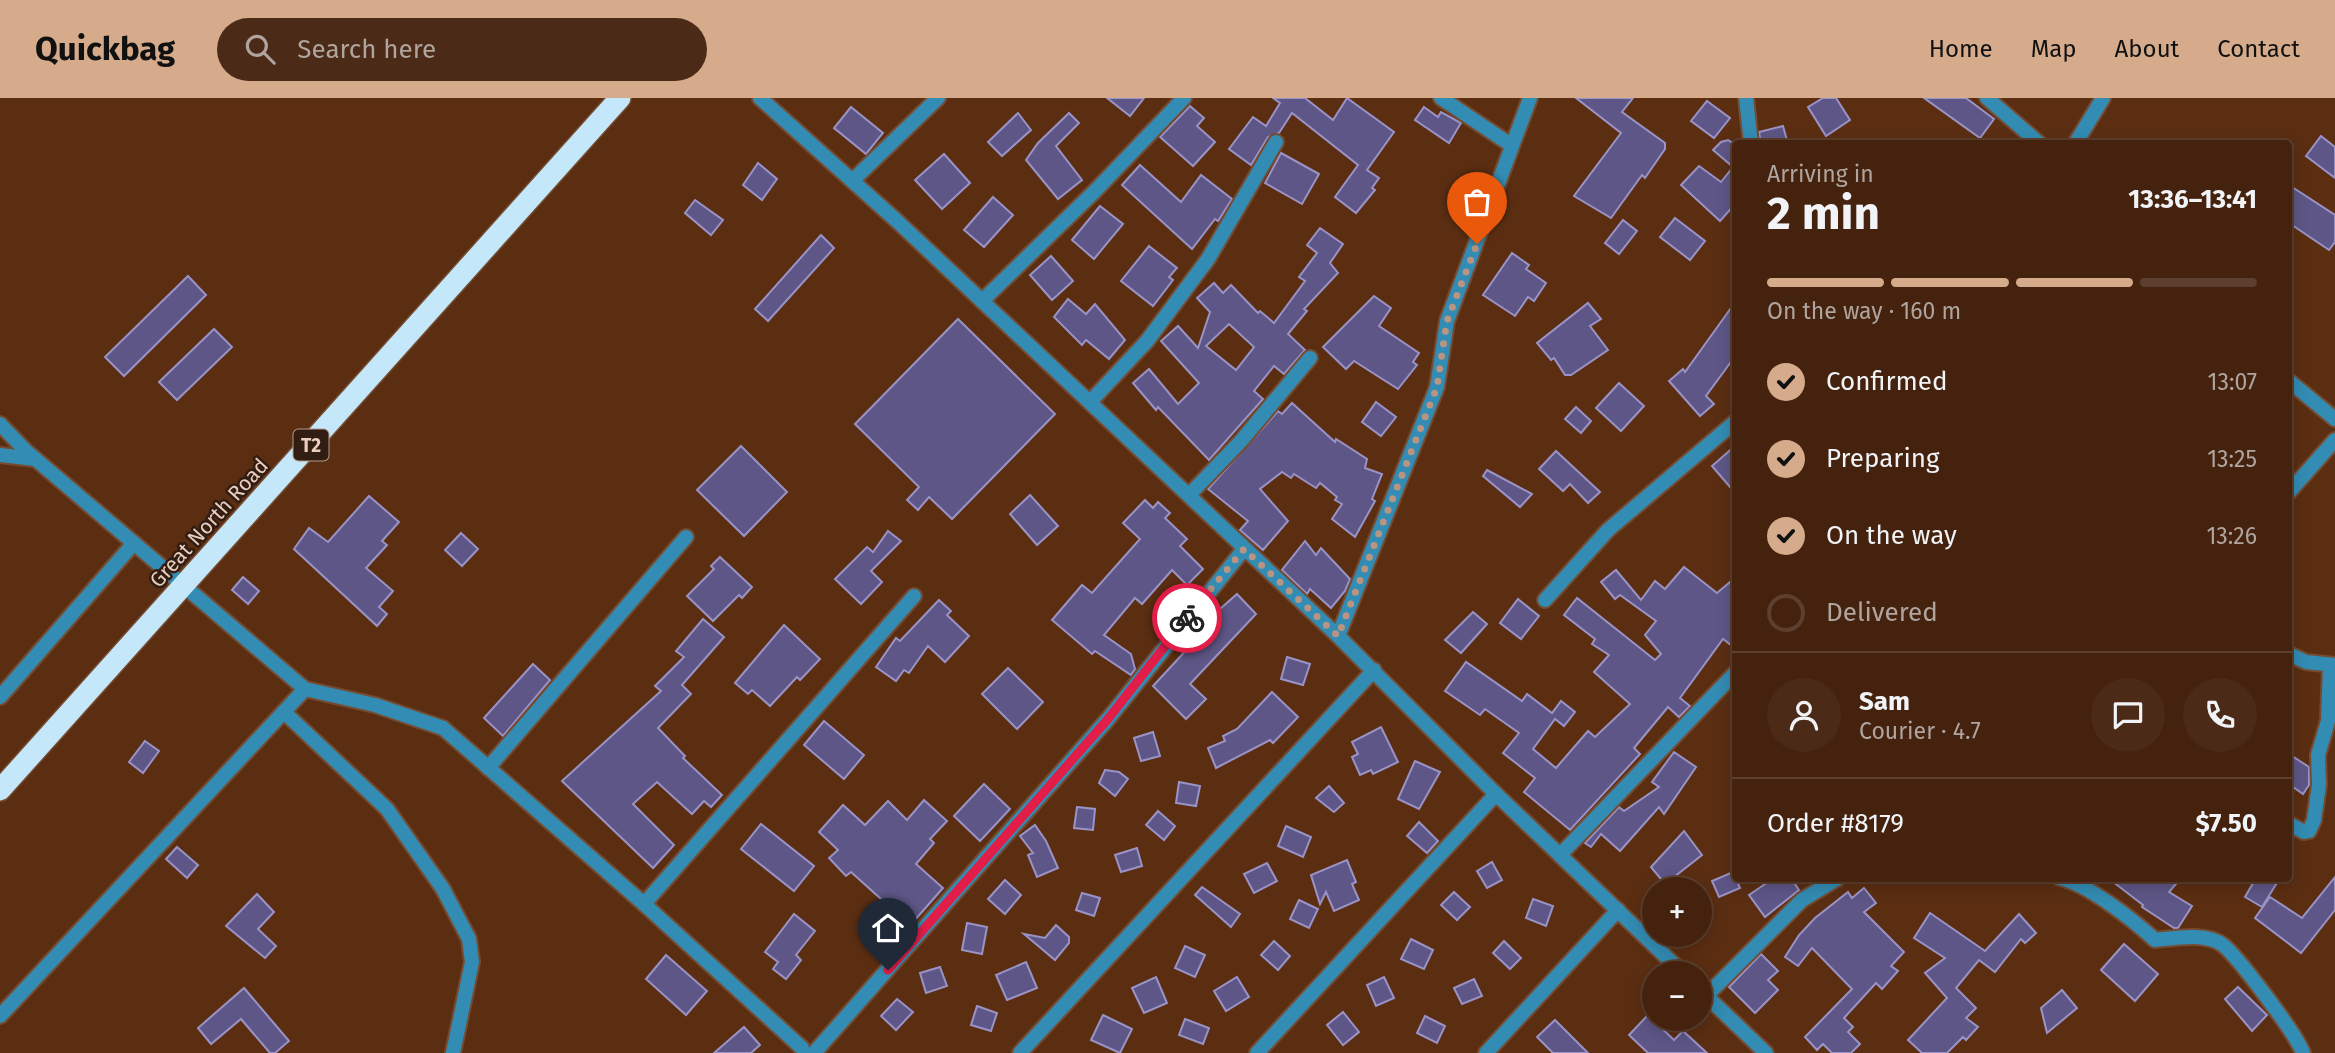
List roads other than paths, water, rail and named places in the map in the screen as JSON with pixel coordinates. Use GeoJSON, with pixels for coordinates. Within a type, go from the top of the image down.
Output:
{"type":"FeatureCollection","features":[{"type":"Feature","properties":{"kind":"highway","name":"Great North Road"},"geometry":{"type":"LineString","coordinates":[[0,790],[187,585],[620,98]]}},
{"type":"Feature","properties":{"kind":"street"},"geometry":{"type":"LineString","coordinates":[[760,98],[982,301],[1374,670],[1496,794],[1671,961]]}},
{"type":"Feature","properties":{"kind":"street"},"geometry":{"type":"LineString","coordinates":[[852,181],[938,98]]}},
{"type":"Feature","properties":{"kind":"street"},"geometry":{"type":"LineString","coordinates":[[982,301],[1095,191],[1184,98]]}},
{"type":"Feature","properties":{"kind":"street"},"geometry":{"type":"LineString","coordinates":[[1441,98],[1511,145]]}},
{"type":"Feature","properties":{"kind":"street"},"geometry":{"type":"LineString","coordinates":[[1338,636],[1437,387],[1447,321],[1530,98]]}},
{"type":"Feature","properties":{"kind":"street"},"geometry":{"type":"LineString","coordinates":[[1746,98],[1751,140]]}},
{"type":"Feature","properties":{"kind":"street"},"geometry":{"type":"LineString","coordinates":[[1987,98],[2035,140]]}},
{"type":"Feature","properties":{"kind":"street"},"geometry":{"type":"LineString","coordinates":[[2077,140],[2103,98]]}},
{"type":"Feature","properties":{"kind":"street"},"geometry":{"type":"LineString","coordinates":[[1090,402],[1147,341],[1208,260],[1276,142]]}},
{"type":"Feature","properties":{"kind":"street"},"geometry":{"type":"LineString","coordinates":[[1189,495],[1241,441],[1310,358]]}},
{"type":"Feature","properties":{"kind":"street"},"geometry":{"type":"LineString","coordinates":[[2292,383],[2335,419]]}},
{"type":"Feature","properties":{"kind":"street"},"geometry":{"type":"LineString","coordinates":[[0,424],[35,458],[187,585],[305,689],[375,705],[443,729],[644,904],[805,1052],[1108,719],[1244,549]]}},
{"type":"Feature","properties":{"kind":"street"},"geometry":{"type":"LineString","coordinates":[[1545,600],[1608,530],[1732,424]]}},
{"type":"Feature","properties":{"kind":"street"},"geometry":{"type":"LineString","coordinates":[[2292,489],[2335,440]]}},
{"type":"Feature","properties":{"kind":"street"},"geometry":{"type":"LineString","coordinates":[[0,455],[35,458]]}},
{"type":"Feature","properties":{"kind":"street"},"geometry":{"type":"LineString","coordinates":[[488,768],[686,537]]}},
{"type":"Feature","properties":{"kind":"street"},"geometry":{"type":"LineString","coordinates":[[0,697],[134,543]]}},
{"type":"Feature","properties":{"kind":"street"},"geometry":{"type":"LineString","coordinates":[[644,904],[914,596]]}},
{"type":"Feature","properties":{"kind":"street"},"geometry":{"type":"LineString","coordinates":[[2292,655],[2306,662],[2333,666],[2328,721],[2318,755],[2314,820],[2309,831],[2304,832],[2292,826]]}},
{"type":"Feature","properties":{"kind":"street"},"geometry":{"type":"LineString","coordinates":[[1020,1053],[1374,670]]}},
{"type":"Feature","properties":{"kind":"street"},"geometry":{"type":"LineString","coordinates":[[1560,855],[1732,676]]}},
{"type":"Feature","properties":{"kind":"street"},"geometry":{"type":"LineString","coordinates":[[0,1016],[305,689]]}},
{"type":"Feature","properties":{"kind":"street"},"geometry":{"type":"LineString","coordinates":[[284,712],[387,809],[443,889],[469,939],[472,962],[453,1053]]}},
{"type":"Feature","properties":{"kind":"street"},"geometry":{"type":"LineString","coordinates":[[1257,1053],[1496,794]]}},
{"type":"Feature","properties":{"kind":"street"},"geometry":{"type":"LineString","coordinates":[[1712,984],[1802,900],[1831,882]]}},
{"type":"Feature","properties":{"kind":"street"},"geometry":{"type":"LineString","coordinates":[[2071,882],[2085,887],[2134,921],[2155,940],[2192,937],[2222,944],[2289,1027],[2303,1053]]}},
{"type":"Feature","properties":{"kind":"street"},"geometry":{"type":"LineString","coordinates":[[1486,1053],[1618,910]]}},
{"type":"Feature","properties":{"kind":"street"},"geometry":{"type":"LineString","coordinates":[[1712,1001],[1766,1053]]}}]}
